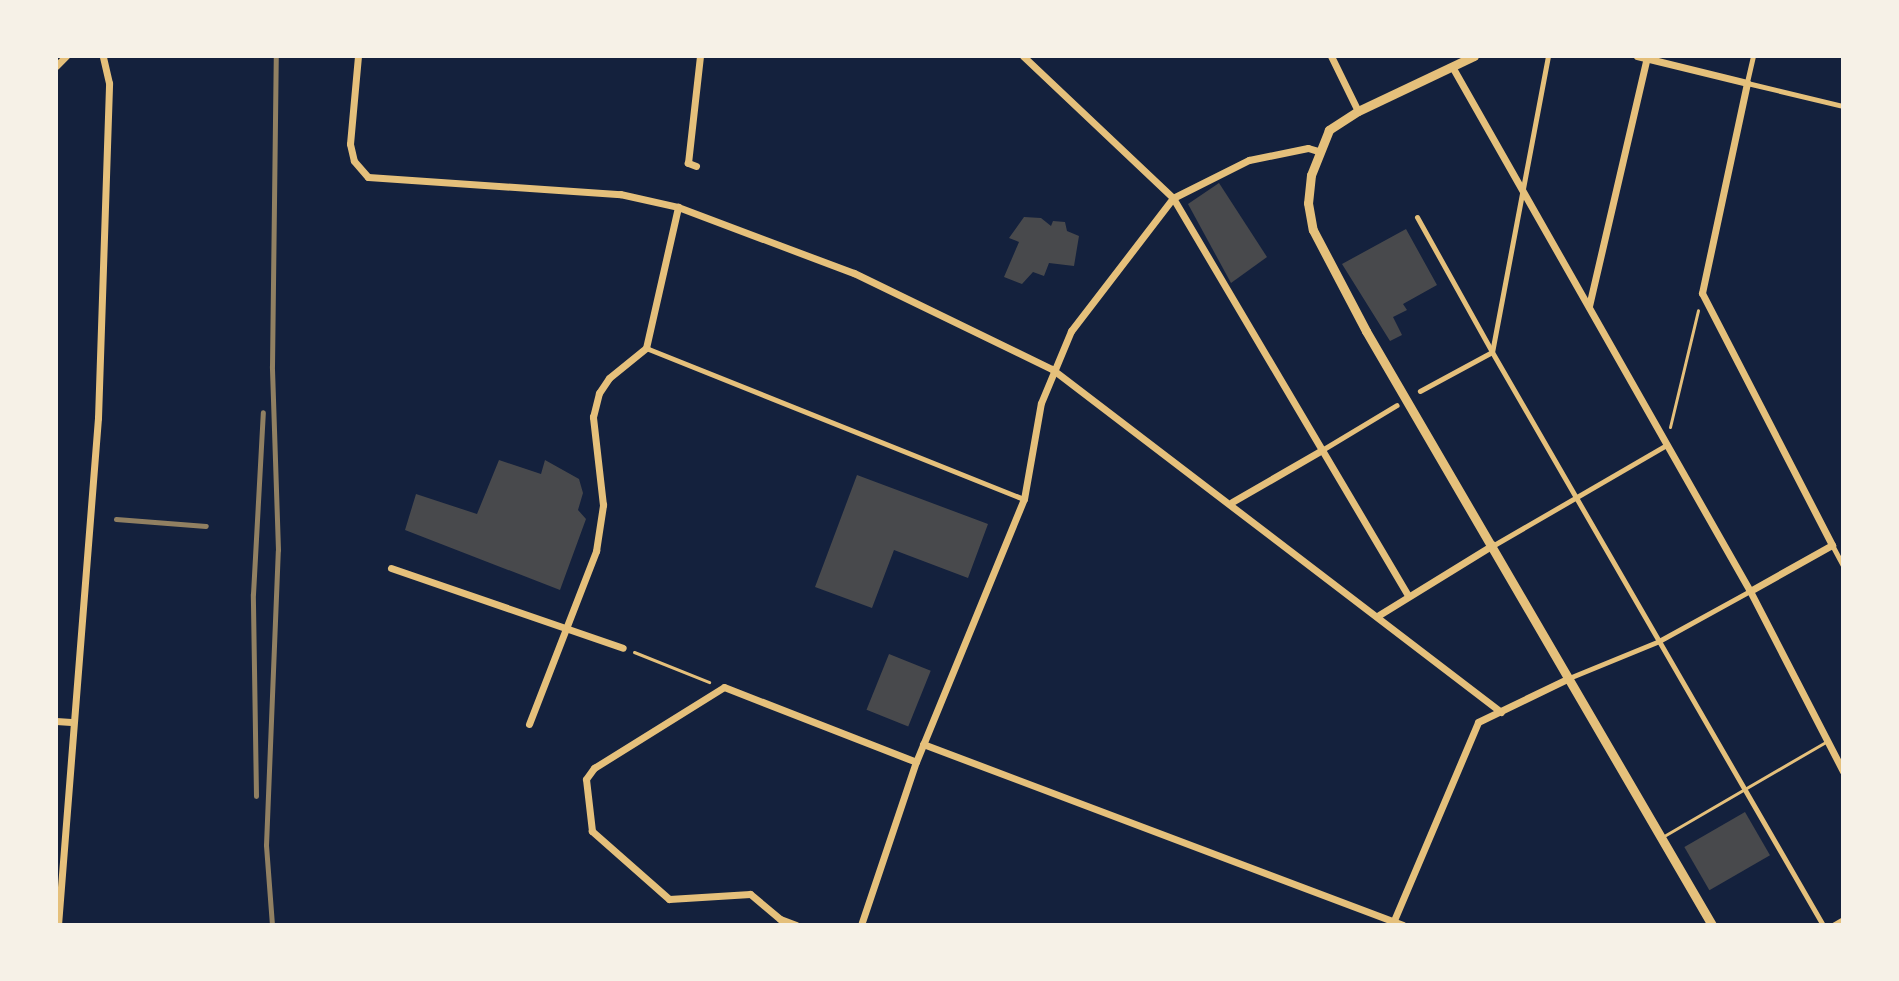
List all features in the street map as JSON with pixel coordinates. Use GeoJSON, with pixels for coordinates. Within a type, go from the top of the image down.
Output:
{"type":"FeatureCollection","features":[{"type":"Feature","properties":{"kind":"street"},"geometry":{"type":"LineString","coordinates":[[56,66],[66,56]]}},
{"type":"Feature","properties":{"kind":"street"},"geometry":{"type":"LineString","coordinates":[[58,925],[71,722],[98,418],[109,83],[103,56]]}},
{"type":"Feature","properties":{"kind":"street"},"geometry":{"type":"LineString","coordinates":[[358,56],[350,144],[354,161],[368,177],[620,194],[678,207],[854,273],[1052,369],[1232,502],[1501,712]]}},
{"type":"Feature","properties":{"kind":"street"},"geometry":{"type":"LineString","coordinates":[[696,166],[688,163],[700,56]]}},
{"type":"Feature","properties":{"kind":"street"},"geometry":{"type":"LineString","coordinates":[[1023,56],[1173,198],[1407,594]]}},
{"type":"Feature","properties":{"kind":"street"},"geometry":{"type":"LineString","coordinates":[[1331,56],[1358,111]]}},
{"type":"Feature","properties":{"kind":"street"},"geometry":{"type":"LineString","coordinates":[[1474,56],[1454,70],[1358,111],[1329,130],[1318,151],[1308,203],[1323,252],[1712,925]]}},
{"type":"Feature","properties":{"kind":"street"},"geometry":{"type":"LineString","coordinates":[[1492,352],[1548,56]]}},
{"type":"Feature","properties":{"kind":"street"},"geometry":{"type":"LineString","coordinates":[[1637,56],[1843,106]]}},
{"type":"Feature","properties":{"kind":"street"},"geometry":{"type":"LineString","coordinates":[[1753,56],[1702,293],[1843,566]]}},
{"type":"Feature","properties":{"kind":"street"},"geometry":{"type":"LineString","coordinates":[[1589,306],[1647,57]]}},
{"type":"Feature","properties":{"kind":"street"},"geometry":{"type":"LineString","coordinates":[[1454,70],[1521,194],[1589,306],[1665,446],[1750,591],[1843,771]]}},
{"type":"Feature","properties":{"kind":"street"},"geometry":{"type":"LineString","coordinates":[[861,925],[916,762],[1024,499],[1052,369],[1094,295],[1173,198],[1249,160],[1308,148],[1318,151]]}},
{"type":"Feature","properties":{"kind":"street"},"geometry":{"type":"LineString","coordinates":[[529,724],[596,551],[603,505],[593,417],[599,393],[609,378],[646,348],[660,303],[678,207]]}},
{"type":"Feature","properties":{"kind":"street"},"geometry":{"type":"LineString","coordinates":[[1417,217],[1572,497],[1823,925]]}},
{"type":"Feature","properties":{"kind":"street"},"geometry":{"type":"LineString","coordinates":[[646,348],[1024,499]]}},
{"type":"Feature","properties":{"kind":"street"},"geometry":{"type":"LineString","coordinates":[[1420,391],[1492,352]]}},
{"type":"Feature","properties":{"kind":"street"},"geometry":{"type":"LineString","coordinates":[[1232,502],[1397,405]]}},
{"type":"Feature","properties":{"kind":"street"},"geometry":{"type":"LineString","coordinates":[[1379,615],[1407,594],[1665,446]]}},
{"type":"Feature","properties":{"kind":"street"},"geometry":{"type":"LineString","coordinates":[[1392,923],[1478,722],[1569,678],[1659,641],[1832,545]]}},
{"type":"Feature","properties":{"kind":"street"},"geometry":{"type":"LineString","coordinates":[[391,568],[623,648]]}},
{"type":"Feature","properties":{"kind":"street"},"geometry":{"type":"LineString","coordinates":[[796,925],[780,919],[750,894],[669,899],[592,831],[585,790],[594,768],[724,687],[916,762]]}},
{"type":"Feature","properties":{"kind":"street"},"geometry":{"type":"LineString","coordinates":[[56,721],[71,722]]}},
{"type":"Feature","properties":{"kind":"street"},"geometry":{"type":"LineString","coordinates":[[923,744],[1403,925]]}},
{"type":"Feature","properties":{"kind":"street"},"geometry":{"type":"LineString","coordinates":[[1833,925],[1843,919]]}},
{"type":"Feature","properties":{"kind":"lane"},"geometry":{"type":"LineString","coordinates":[[1661,837],[1829,740]]}},
{"type":"Feature","properties":{"kind":"path"},"geometry":{"type":"LineString","coordinates":[[1665,446],[1702,293]]}},
{"type":"Feature","properties":{"kind":"path"},"geometry":{"type":"LineString","coordinates":[[623,648],[724,687]]}},
{"type":"Feature","properties":{"kind":"building"},"geometry":{"type":"Polygon","coordinates":[[[1219,183],[1267,257],[1231,283],[1188,204],[1219,183]]]}},
{"type":"Feature","properties":{"kind":"building"},"geometry":{"type":"Polygon","coordinates":[[[1024,217],[1041,218],[1051,226],[1053,221],[1065,222],[1067,231],[1079,236],[1074,266],[1049,263],[1044,276],[1033,272],[1022,284],[1004,277],[1019,242],[1009,238],[1024,217]]]}},
{"type":"Feature","properties":{"kind":"building"},"geometry":{"type":"Polygon","coordinates":[[[1406,229],[1437,285],[1403,304],[1407,310],[1393,317],[1402,335],[1390,341],[1342,264],[1406,229]]]}},
{"type":"Feature","properties":{"kind":"building"},"geometry":{"type":"Polygon","coordinates":[[[499,460],[541,474],[545,460],[579,479],[583,493],[578,510],[586,519],[560,590],[405,530],[416,494],[477,514],[499,460]]]}},
{"type":"Feature","properties":{"kind":"building"},"geometry":{"type":"Polygon","coordinates":[[[857,475],[988,524],[968,578],[894,550],[872,608],[815,587],[857,475]]]}},
{"type":"Feature","properties":{"kind":"building"},"geometry":{"type":"Polygon","coordinates":[[[889,654],[931,671],[908,726],[867,710],[889,654]]]}},
{"type":"Feature","properties":{"kind":"building"},"geometry":{"type":"Polygon","coordinates":[[[1745,812],[1770,855],[1709,890],[1684,847],[1745,812]]]}},
{"type":"Feature","properties":{"kind":"railway"},"geometry":{"type":"LineString","coordinates":[[272,925],[266,845],[278,550],[272,366],[276,56]]}},
{"type":"Feature","properties":{"kind":"railway"},"geometry":{"type":"LineString","coordinates":[[256,796],[253,594],[263,412]]}},
{"type":"Feature","properties":{"kind":"railway"},"geometry":{"type":"LineString","coordinates":[[116,519],[206,526]]}}]}
